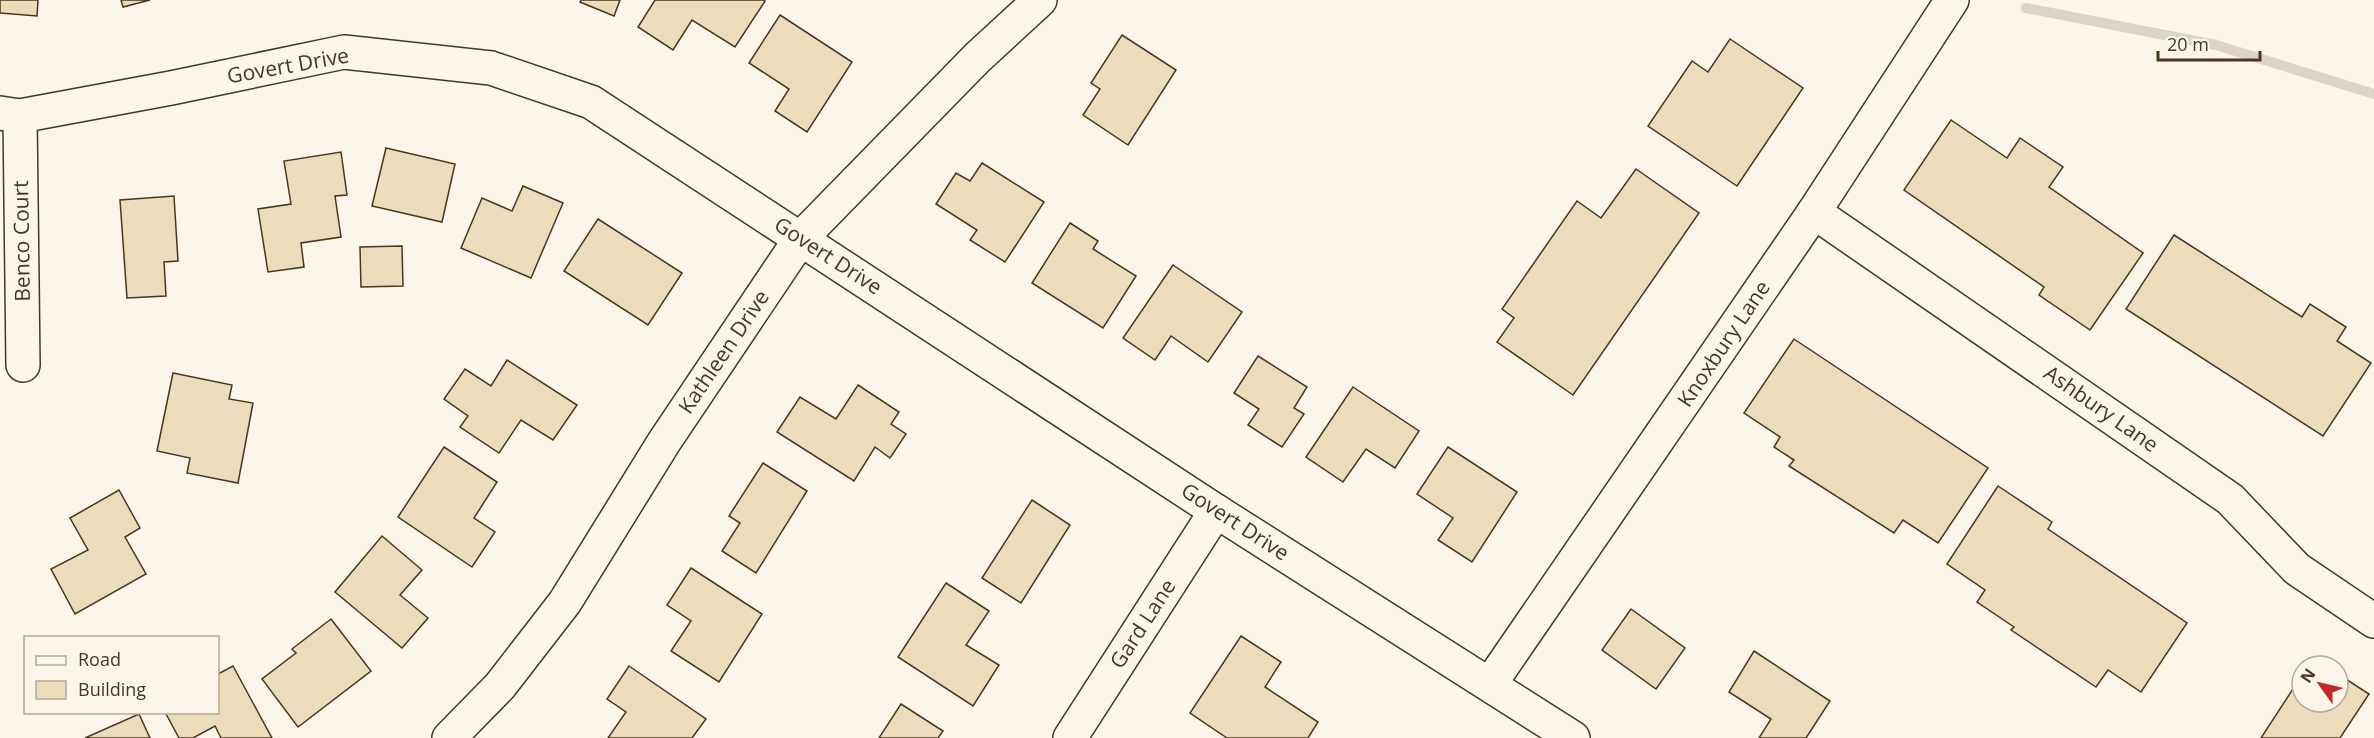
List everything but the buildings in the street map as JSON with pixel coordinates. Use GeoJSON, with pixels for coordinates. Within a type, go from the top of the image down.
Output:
{"type":"FeatureCollection","features":[{"type":"Feature","properties":{"kind":"street","name":"Kathleen Drive"},"geometry":{"type":"LineString","coordinates":[[449,738],[500,686],[565,602],[664,442],[801,238],[977,58],[1040,0]]}},
{"type":"Feature","properties":{"kind":"street","name":"Knoxbury Lane"},"geometry":{"type":"LineString","coordinates":[[1490,684],[1814,212],[1952,0]]}},
{"type":"Feature","properties":{"kind":"street","name":"Govert Drive"},"geometry":{"type":"LineString","coordinates":[[10,115],[171,88],[344,52],[491,68],[591,102],[1216,511],[1573,738]]}},
{"type":"Feature","properties":{"kind":"street","name":"Benco Court"},"geometry":{"type":"LineString","coordinates":[[10,115],[23,365]]}},
{"type":"Feature","properties":{"kind":"street","name":"Ashbury Lane"},"geometry":{"type":"LineString","coordinates":[[1814,212],[2230,499],[2297,569],[2374,621]]}},
{"type":"Feature","properties":{"kind":"street","name":"Gard Lane"},"geometry":{"type":"LineString","coordinates":[[1070,738],[1216,511]]}},
{"type":"Feature","properties":{"kind":"waterway"},"geometry":{"type":"LineString","coordinates":[[2026,8],[2216,45],[2374,94]]}}]}
